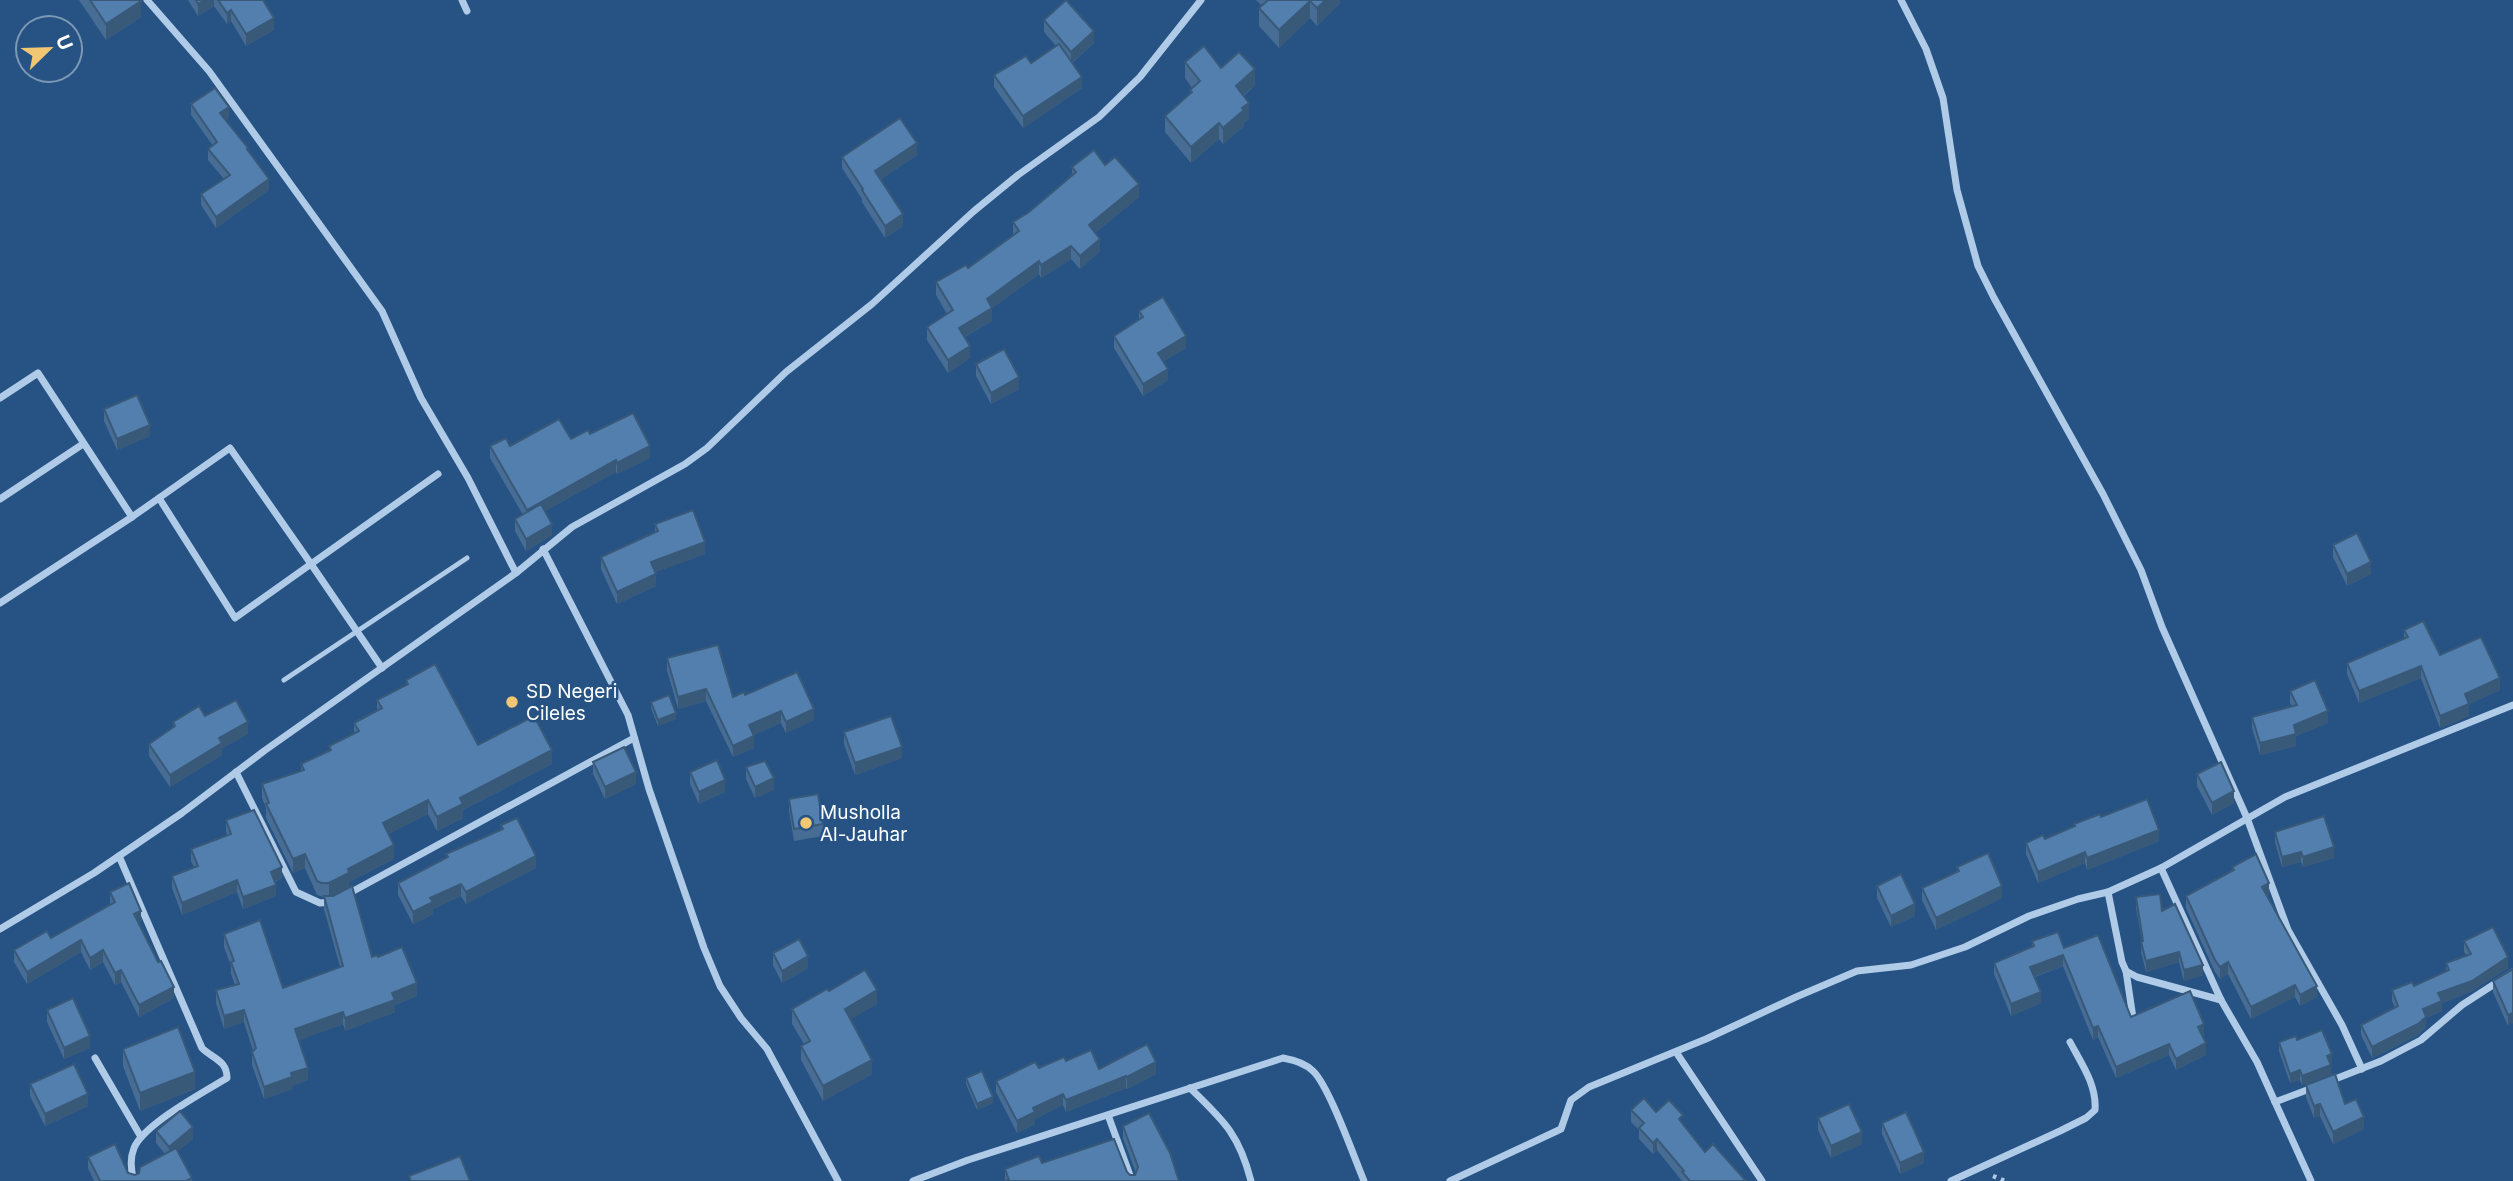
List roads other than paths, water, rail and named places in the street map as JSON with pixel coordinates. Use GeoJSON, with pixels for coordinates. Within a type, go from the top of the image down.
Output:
{"type":"FeatureCollection","features":[{"type":"Feature","properties":{"kind":"street"},"geometry":{"type":"LineString","coordinates":[[147,0],[209,71],[382,311],[421,398],[468,478],[516,573]]}},
{"type":"Feature","properties":{"kind":"street"},"geometry":{"type":"LineString","coordinates":[[462,0],[467,10]]}},
{"type":"Feature","properties":{"kind":"street"},"geometry":{"type":"LineString","coordinates":[[0,929],[120,856],[516,573],[572,527],[685,464],[707,448],[786,372],[872,304],[974,211],[1018,175],[1099,117],[1140,77],[1201,0]]}},
{"type":"Feature","properties":{"kind":"street"},"geometry":{"type":"LineString","coordinates":[[1900,0],[1926,49],[1943,98],[1957,190],[1978,266],[2103,494],[2141,570],[2162,627],[2247,818],[2288,930],[2342,1025],[2362,1069]]}},
{"type":"Feature","properties":{"kind":"street"},"geometry":{"type":"LineString","coordinates":[[0,398],[38,373],[132,517]]}},
{"type":"Feature","properties":{"kind":"street"},"geometry":{"type":"LineString","coordinates":[[0,499],[83,444]]}},
{"type":"Feature","properties":{"kind":"street"},"geometry":{"type":"LineString","coordinates":[[0,603],[132,517],[230,448],[382,668]]}},
{"type":"Feature","properties":{"kind":"street"},"geometry":{"type":"LineString","coordinates":[[159,498],[235,618],[438,474]]}},
{"type":"Feature","properties":{"kind":"street"},"geometry":{"type":"LineString","coordinates":[[543,549],[628,715],[649,789],[704,948],[720,986],[741,1018],[767,1049],[838,1181]]}},
{"type":"Feature","properties":{"kind":"street"},"geometry":{"type":"LineString","coordinates":[[1450,1181],[1561,1129],[1571,1100],[1589,1087],[1676,1052],[1857,971],[1911,965],[1965,947],[2029,916],[2108,891],[2161,868],[2285,797],[2513,705]]}},
{"type":"Feature","properties":{"kind":"street"},"geometry":{"type":"LineString","coordinates":[[236,772],[296,892],[320,903],[331,903],[634,738]]}},
{"type":"Feature","properties":{"kind":"street"},"geometry":{"type":"LineString","coordinates":[[120,856],[202,1048],[224,1063],[227,1071],[227,1078],[178,1107],[141,1137],[133,1149],[131,1171],[134,1181]]}},
{"type":"Feature","properties":{"kind":"street"},"geometry":{"type":"LineString","coordinates":[[2161,868],[2221,1000],[2257,1062],[2311,1181]]}},
{"type":"Feature","properties":{"kind":"street"},"geometry":{"type":"LineString","coordinates":[[2108,891],[2126,971],[2133,1018]]}},
{"type":"Feature","properties":{"kind":"street"},"geometry":{"type":"LineString","coordinates":[[2126,971],[2137,977],[2221,1000]]}},
{"type":"Feature","properties":{"kind":"street"},"geometry":{"type":"LineString","coordinates":[[2275,1102],[2362,1069],[2421,1040],[2462,1005],[2513,972]]}},
{"type":"Feature","properties":{"kind":"street"},"geometry":{"type":"LineString","coordinates":[[1951,1181],[2060,1132],[2095,1110],[2088,1076],[2070,1042]]}},
{"type":"Feature","properties":{"kind":"street"},"geometry":{"type":"LineString","coordinates":[[1676,1052],[1762,1181]]}},
{"type":"Feature","properties":{"kind":"street"},"geometry":{"type":"LineString","coordinates":[[95,1058],[141,1137]]}},
{"type":"Feature","properties":{"kind":"street"},"geometry":{"type":"LineString","coordinates":[[913,1181],[968,1160],[1283,1058],[1303,1064],[1314,1072],[1364,1181]]}},
{"type":"Feature","properties":{"kind":"street"},"geometry":{"type":"LineString","coordinates":[[1191,1088],[1227,1124],[1244,1156],[1251,1181]]}},
{"type":"Feature","properties":{"kind":"street"},"geometry":{"type":"LineString","coordinates":[[1108,1115],[1132,1181]]}},
{"type":"Feature","properties":{"kind":"lane"},"geometry":{"type":"LineString","coordinates":[[284,680],[467,558]]}},
{"type":"Feature","properties":{"kind":"place","name":"SD Negeri Cileles"},"geometry":{"type":"Point","coordinates":[512,702]}},
{"type":"Feature","properties":{"kind":"place","name":"Musholla Al-Jauhar"},"geometry":{"type":"Point","coordinates":[806,823]}}]}
